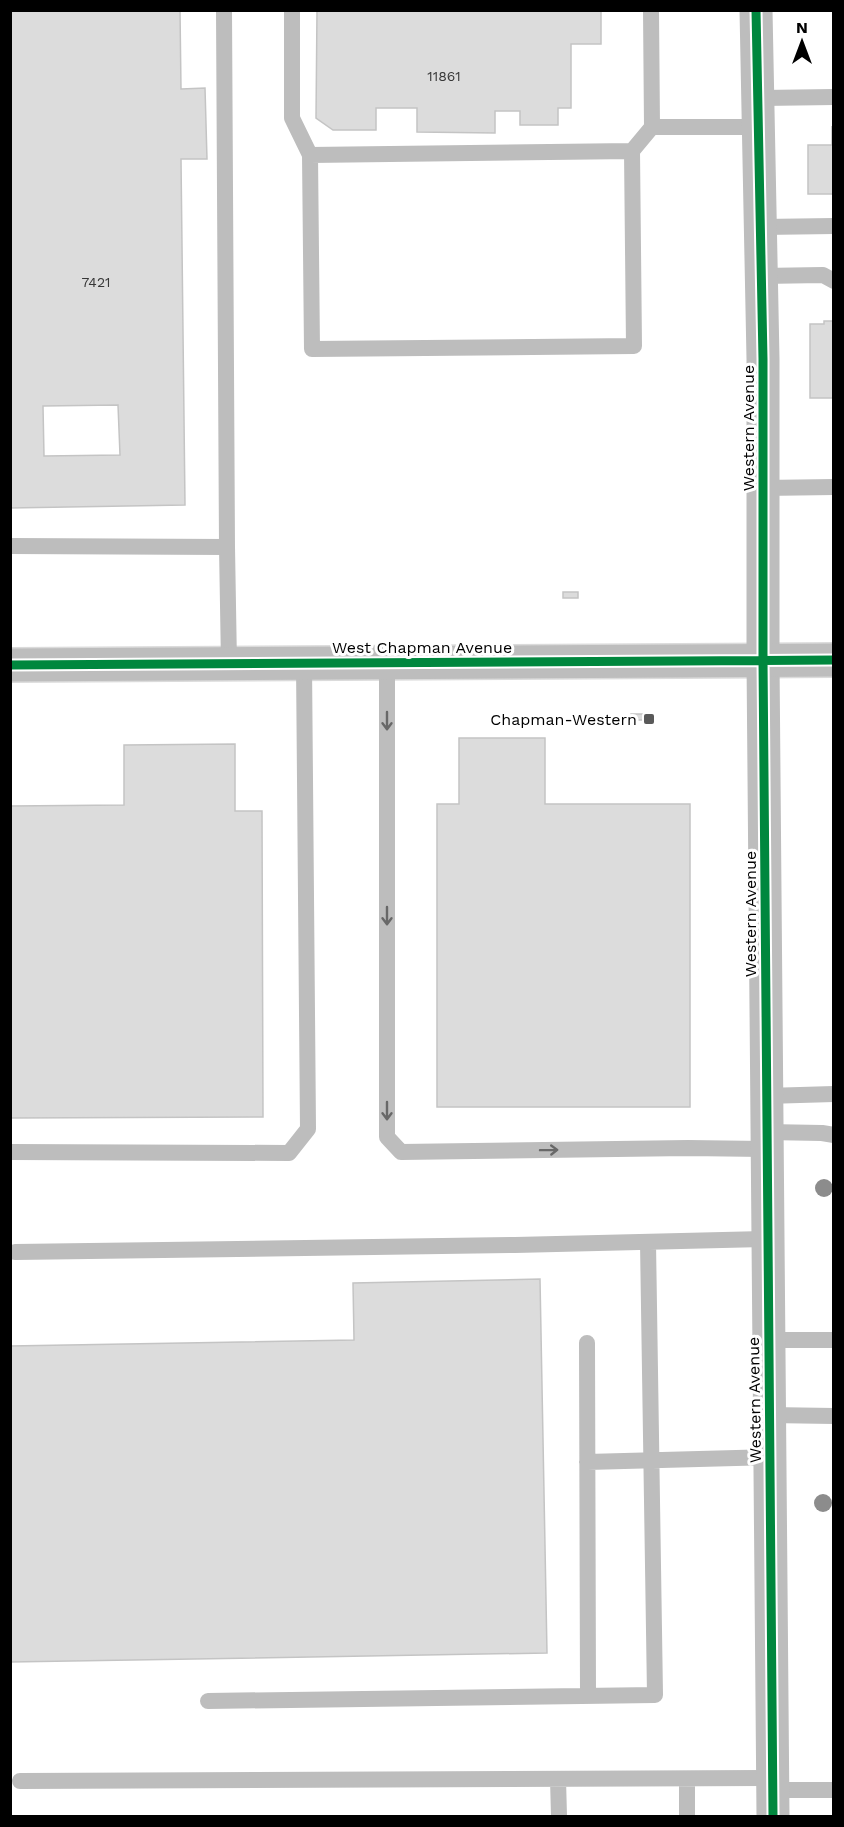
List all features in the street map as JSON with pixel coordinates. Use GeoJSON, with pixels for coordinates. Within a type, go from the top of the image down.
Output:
{"type":"FeatureCollection","features":[{"type":"Feature","properties":{"kind":"street","name":"Western Avenue"},"geometry":{"type":"LineString","coordinates":[[756,10],[763,488],[772,1795]]}},
{"type":"Feature","properties":{"kind":"street","name":"West Chapman Avenue"},"geometry":{"type":"LineString","coordinates":[[10,665],[834,660]]}},
{"type":"Feature","properties":{"kind":"lane"},"geometry":{"type":"LineString","coordinates":[[224,10],[229,664]]}},
{"type":"Feature","properties":{"kind":"lane"},"geometry":{"type":"LineString","coordinates":[[291,10],[292,118],[310,155],[312,349],[634,346],[632,151],[652,127],[651,10]]}},
{"type":"Feature","properties":{"kind":"lane"},"geometry":{"type":"LineString","coordinates":[[652,127],[757,112],[834,97]]}},
{"type":"Feature","properties":{"kind":"lane"},"geometry":{"type":"LineString","coordinates":[[310,155],[632,151]]}},
{"type":"Feature","properties":{"kind":"lane"},"geometry":{"type":"LineString","coordinates":[[759,226],[834,226]]}},
{"type":"Feature","properties":{"kind":"lane"},"geometry":{"type":"LineString","coordinates":[[761,276],[823,275],[834,281]]}},
{"type":"Feature","properties":{"kind":"lane"},"geometry":{"type":"LineString","coordinates":[[763,488],[834,487]]}},
{"type":"Feature","properties":{"kind":"lane"},"geometry":{"type":"LineString","coordinates":[[10,546],[227,547]]}},
{"type":"Feature","properties":{"kind":"lane"},"geometry":{"type":"LineString","coordinates":[[10,1152],[289,1153],[308,1129],[304,663]]}},
{"type":"Feature","properties":{"kind":"lane"},"geometry":{"type":"LineString","coordinates":[[387,663],[387,1137],[401,1152],[688,1148],[822,1133],[834,1135]]}},
{"type":"Feature","properties":{"kind":"lane"},"geometry":{"type":"LineString","coordinates":[[766,1096],[834,1094]]}},
{"type":"Feature","properties":{"kind":"lane"},"geometry":{"type":"LineString","coordinates":[[15,1252],[768,1239]]}},
{"type":"Feature","properties":{"kind":"lane"},"geometry":{"type":"LineString","coordinates":[[208,1701],[655,1695],[648,1242]]}},
{"type":"Feature","properties":{"kind":"lane"},"geometry":{"type":"LineString","coordinates":[[768,1341],[834,1341]]}},
{"type":"Feature","properties":{"kind":"lane"},"geometry":{"type":"LineString","coordinates":[[587,1343],[588,1696]]}},
{"type":"Feature","properties":{"kind":"lane"},"geometry":{"type":"LineString","coordinates":[[769,1415],[834,1416]]}},
{"type":"Feature","properties":{"kind":"lane"},"geometry":{"type":"LineString","coordinates":[[587,1462],[770,1457]]}},
{"type":"Feature","properties":{"kind":"lane"},"geometry":{"type":"LineString","coordinates":[[558,1779],[559,1816]]}},
{"type":"Feature","properties":{"kind":"lane"},"geometry":{"type":"LineString","coordinates":[[687,1779],[687,1816]]}},
{"type":"Feature","properties":{"kind":"lane"},"geometry":{"type":"LineString","coordinates":[[20,1780],[687,1779],[772,1795],[834,1790]]}},
{"type":"Feature","properties":{"kind":"building"},"geometry":{"type":"Polygon","coordinates":[[[10,10],[180,10],[181,89],[205,88],[207,159],[181,159],[185,505],[10,508],[10,10]],[[118,405],[43,406],[44,456],[120,455],[118,405]]]}},
{"type":"Feature","properties":{"kind":"building"},"geometry":{"type":"Polygon","coordinates":[[[317,10],[601,10],[601,44],[571,44],[571,108],[558,108],[558,125],[520,125],[520,111],[495,111],[495,133],[417,132],[417,108],[376,108],[376,130],[333,130],[316,118],[317,10]]]}},
{"type":"Feature","properties":{"kind":"building"},"geometry":{"type":"Polygon","coordinates":[[[832,126],[834,194],[808,194],[808,145],[832,145],[832,126]]]}},
{"type":"Feature","properties":{"kind":"building"},"geometry":{"type":"Polygon","coordinates":[[[824,321],[834,321],[834,398],[810,398],[810,324],[824,324],[824,321]]]}},
{"type":"Feature","properties":{"kind":"building"},"geometry":{"type":"Polygon","coordinates":[[[563,592],[578,592],[578,598],[563,598],[563,592]]]}},
{"type":"Feature","properties":{"kind":"building"},"geometry":{"type":"Polygon","coordinates":[[[631,714],[647,714],[647,720],[631,720],[631,714]]]}},
{"type":"Feature","properties":{"kind":"building"},"geometry":{"type":"Polygon","coordinates":[[[459,738],[545,738],[545,804],[690,804],[690,1107],[437,1107],[437,804],[459,804],[459,738]]]}},
{"type":"Feature","properties":{"kind":"building"},"geometry":{"type":"Polygon","coordinates":[[[235,744],[235,811],[262,811],[263,1117],[10,1118],[10,806],[124,805],[124,745],[235,744]]]}},
{"type":"Feature","properties":{"kind":"building"},"geometry":{"type":"Polygon","coordinates":[[[540,1279],[547,1653],[10,1662],[10,1346],[354,1340],[353,1283],[540,1279]]]}},
{"type":"Feature","properties":{"kind":"cycle path"},"geometry":{"type":"LineString","coordinates":[[756,10],[763,359],[763,660],[773,1816]]}},
{"type":"Feature","properties":{"kind":"cycle path"},"geometry":{"type":"LineString","coordinates":[[10,665],[834,660]]}},
{"type":"Feature","properties":{"kind":"place","name":"Chapman-Western"},"geometry":{"type":"Point","coordinates":[649,719]}}]}
